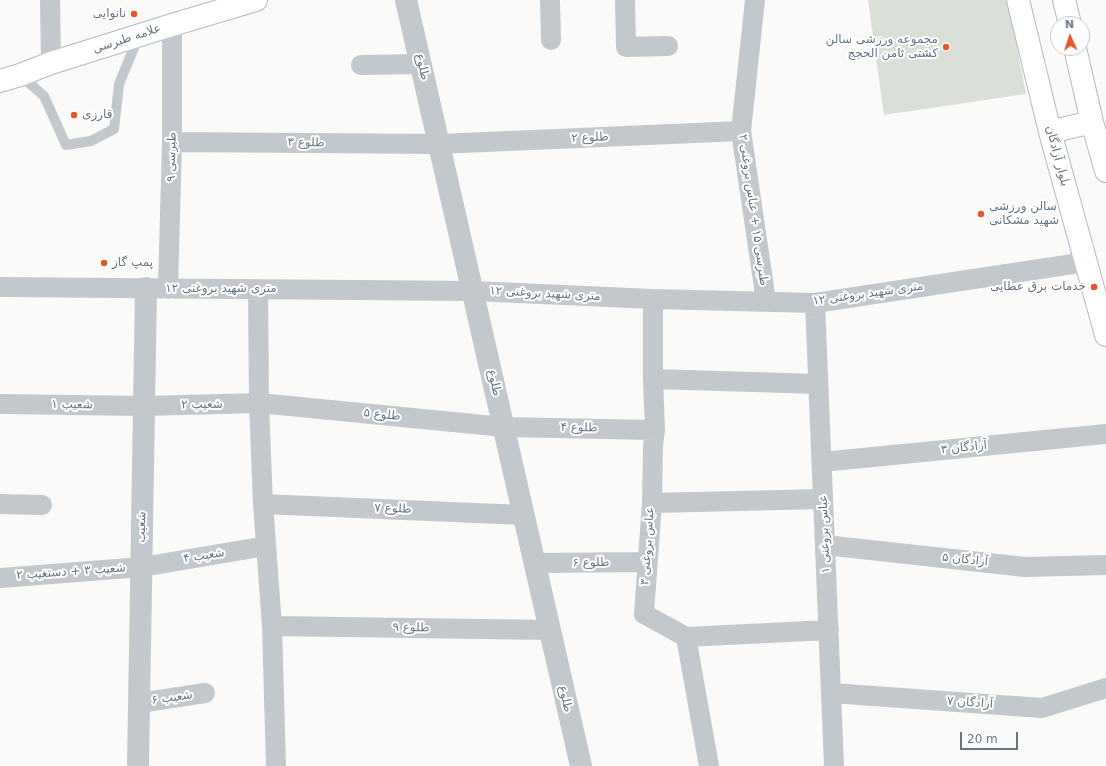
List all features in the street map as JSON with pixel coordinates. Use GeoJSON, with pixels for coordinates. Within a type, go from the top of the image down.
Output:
{"type":"FeatureCollection","features":[{"type":"Feature","properties":{"kind":"main road","name":"علامه طبرسی"},"geometry":{"type":"LineString","coordinates":[[10,78],[51,63],[256,0]]}},
{"type":"Feature","properties":{"kind":"main road","name":"بلوار آزادگان"},"geometry":{"type":"LineString","coordinates":[[1018,0],[1050,132],[1106,334]]}},
{"type":"Feature","properties":{"kind":"main road"},"geometry":{"type":"LineString","coordinates":[[1064,0],[1068,16]]}},
{"type":"Feature","properties":{"kind":"main road"},"geometry":{"type":"LineString","coordinates":[[1077,56],[1092,122],[1106,171]]}},
{"type":"Feature","properties":{"kind":"main road"},"geometry":{"type":"LineString","coordinates":[[1050,132],[1092,122]]}},
{"type":"Feature","properties":{"kind":"street"},"geometry":{"type":"LineString","coordinates":[[50,0],[51,63]]}},
{"type":"Feature","properties":{"kind":"street","name":"طلوع"},"geometry":{"type":"LineString","coordinates":[[406,0],[581,766]]}},
{"type":"Feature","properties":{"kind":"street"},"geometry":{"type":"LineString","coordinates":[[550,0],[552,40]]}},
{"type":"Feature","properties":{"kind":"street"},"geometry":{"type":"LineString","coordinates":[[625,0],[626,47],[668,46]]}},
{"type":"Feature","properties":{"kind":"street","name":"طبرسی ۱۵ + عباس بروغنی ۲"},"geometry":{"type":"LineString","coordinates":[[755,0],[741,131],[766,301]]}},
{"type":"Feature","properties":{"kind":"street","name":"طبرسی ۹"},"geometry":{"type":"LineString","coordinates":[[157,288],[172,142],[172,25]]}},
{"type":"Feature","properties":{"kind":"street"},"geometry":{"type":"LineString","coordinates":[[361,65],[421,64]]}},
{"type":"Feature","properties":{"kind":"street","name":"طلوع ۲"},"geometry":{"type":"LineString","coordinates":[[439,144],[741,131]]}},
{"type":"Feature","properties":{"kind":"street","name":"طلوع ۳"},"geometry":{"type":"LineString","coordinates":[[172,142],[439,144]]}},
{"type":"Feature","properties":{"kind":"street","name":"۱۲ متری شهید بروغنی"},"geometry":{"type":"LineString","coordinates":[[0,287],[472,291],[653,299],[815,303],[1086,262]]}},
{"type":"Feature","properties":{"kind":"street","name":"شعیب"},"geometry":{"type":"LineString","coordinates":[[138,766],[144,406],[157,288]]}},
{"type":"Feature","properties":{"kind":"street"},"geometry":{"type":"LineString","coordinates":[[258,289],[259,404],[263,504],[272,626],[276,766]]}},
{"type":"Feature","properties":{"kind":"street","name":"عباس بروغنی ۳"},"geometry":{"type":"LineString","coordinates":[[653,299],[653,379],[655,430],[653,446],[652,503],[644,614],[686,637]]}},
{"type":"Feature","properties":{"kind":"street","name":"عباس بروغنی ۱"},"geometry":{"type":"LineString","coordinates":[[815,303],[834,766]]}},
{"type":"Feature","properties":{"kind":"street"},"geometry":{"type":"LineString","coordinates":[[653,379],[818,384]]}},
{"type":"Feature","properties":{"kind":"street","name":"شعیب ۱"},"geometry":{"type":"LineString","coordinates":[[0,404],[144,406]]}},
{"type":"Feature","properties":{"kind":"street","name":"شعیب ۲"},"geometry":{"type":"LineString","coordinates":[[144,406],[259,404]]}},
{"type":"Feature","properties":{"kind":"street","name":"طلوع ۵"},"geometry":{"type":"LineString","coordinates":[[259,404],[504,427]]}},
{"type":"Feature","properties":{"kind":"street","name":"طلوع ۴"},"geometry":{"type":"LineString","coordinates":[[504,427],[655,430]]}},
{"type":"Feature","properties":{"kind":"street","name":"آزادگان ۳"},"geometry":{"type":"LineString","coordinates":[[822,462],[1106,434]]}},
{"type":"Feature","properties":{"kind":"street"},"geometry":{"type":"LineString","coordinates":[[652,503],[823,499]]}},
{"type":"Feature","properties":{"kind":"street"},"geometry":{"type":"LineString","coordinates":[[0,504],[42,505]]}},
{"type":"Feature","properties":{"kind":"street","name":"طلوع ۷"},"geometry":{"type":"LineString","coordinates":[[263,504],[524,515]]}},
{"type":"Feature","properties":{"kind":"street","name":"آزادگان ۵"},"geometry":{"type":"LineString","coordinates":[[825,545],[1026,567],[1106,564]]}},
{"type":"Feature","properties":{"kind":"street","name":"شعیب ۴"},"geometry":{"type":"LineString","coordinates":[[142,566],[266,546]]}},
{"type":"Feature","properties":{"kind":"street","name":"طلوع ۶"},"geometry":{"type":"LineString","coordinates":[[535,563],[647,562]]}},
{"type":"Feature","properties":{"kind":"street","name":"شعیب ۳ + دستغیب ۲"},"geometry":{"type":"LineString","coordinates":[[0,578],[142,566]]}},
{"type":"Feature","properties":{"kind":"street","name":"طلوع ۹"},"geometry":{"type":"LineString","coordinates":[[272,626],[550,630]]}},
{"type":"Feature","properties":{"kind":"street"},"geometry":{"type":"LineString","coordinates":[[709,766],[686,637],[829,630]]}},
{"type":"Feature","properties":{"kind":"street","name":"آزادگان ۷"},"geometry":{"type":"LineString","coordinates":[[831,693],[1042,708],[1106,688]]}},
{"type":"Feature","properties":{"kind":"street","name":"شعیب ۶"},"geometry":{"type":"LineString","coordinates":[[139,703],[205,693]]}},
{"type":"Feature","properties":{"kind":"lane"},"geometry":{"type":"LineString","coordinates":[[10,78],[44,96],[66,145],[91,141],[114,129],[119,84],[138,36]]}},
{"type":"Feature","properties":{"kind":"shaded area","name":"مجموعه ورزشی سالن کشتی ثامن الحجج"},"geometry":{"type":"Polygon","coordinates":[[[868,0],[1008,0],[1026,94],[884,115],[868,0]]]}},
{"type":"Feature","properties":{"kind":"place","name":"نانوایی"},"geometry":{"type":"Point","coordinates":[134,14]}},
{"type":"Feature","properties":{"kind":"place","name":"مجموعه ورزشی سالن کشتی ثامن الحجج"},"geometry":{"type":"Point","coordinates":[946,47]}},
{"type":"Feature","properties":{"kind":"place","name":"قارزی"},"geometry":{"type":"Point","coordinates":[74,115]}},
{"type":"Feature","properties":{"kind":"place","name":"سالن ورزشی شهید مشکانی"},"geometry":{"type":"Point","coordinates":[981,214]}},
{"type":"Feature","properties":{"kind":"place","name":"پمپ گاز"},"geometry":{"type":"Point","coordinates":[104,263]}},
{"type":"Feature","properties":{"kind":"place","name":"خدمات برق عطایی"},"geometry":{"type":"Point","coordinates":[1094,287]}}]}
